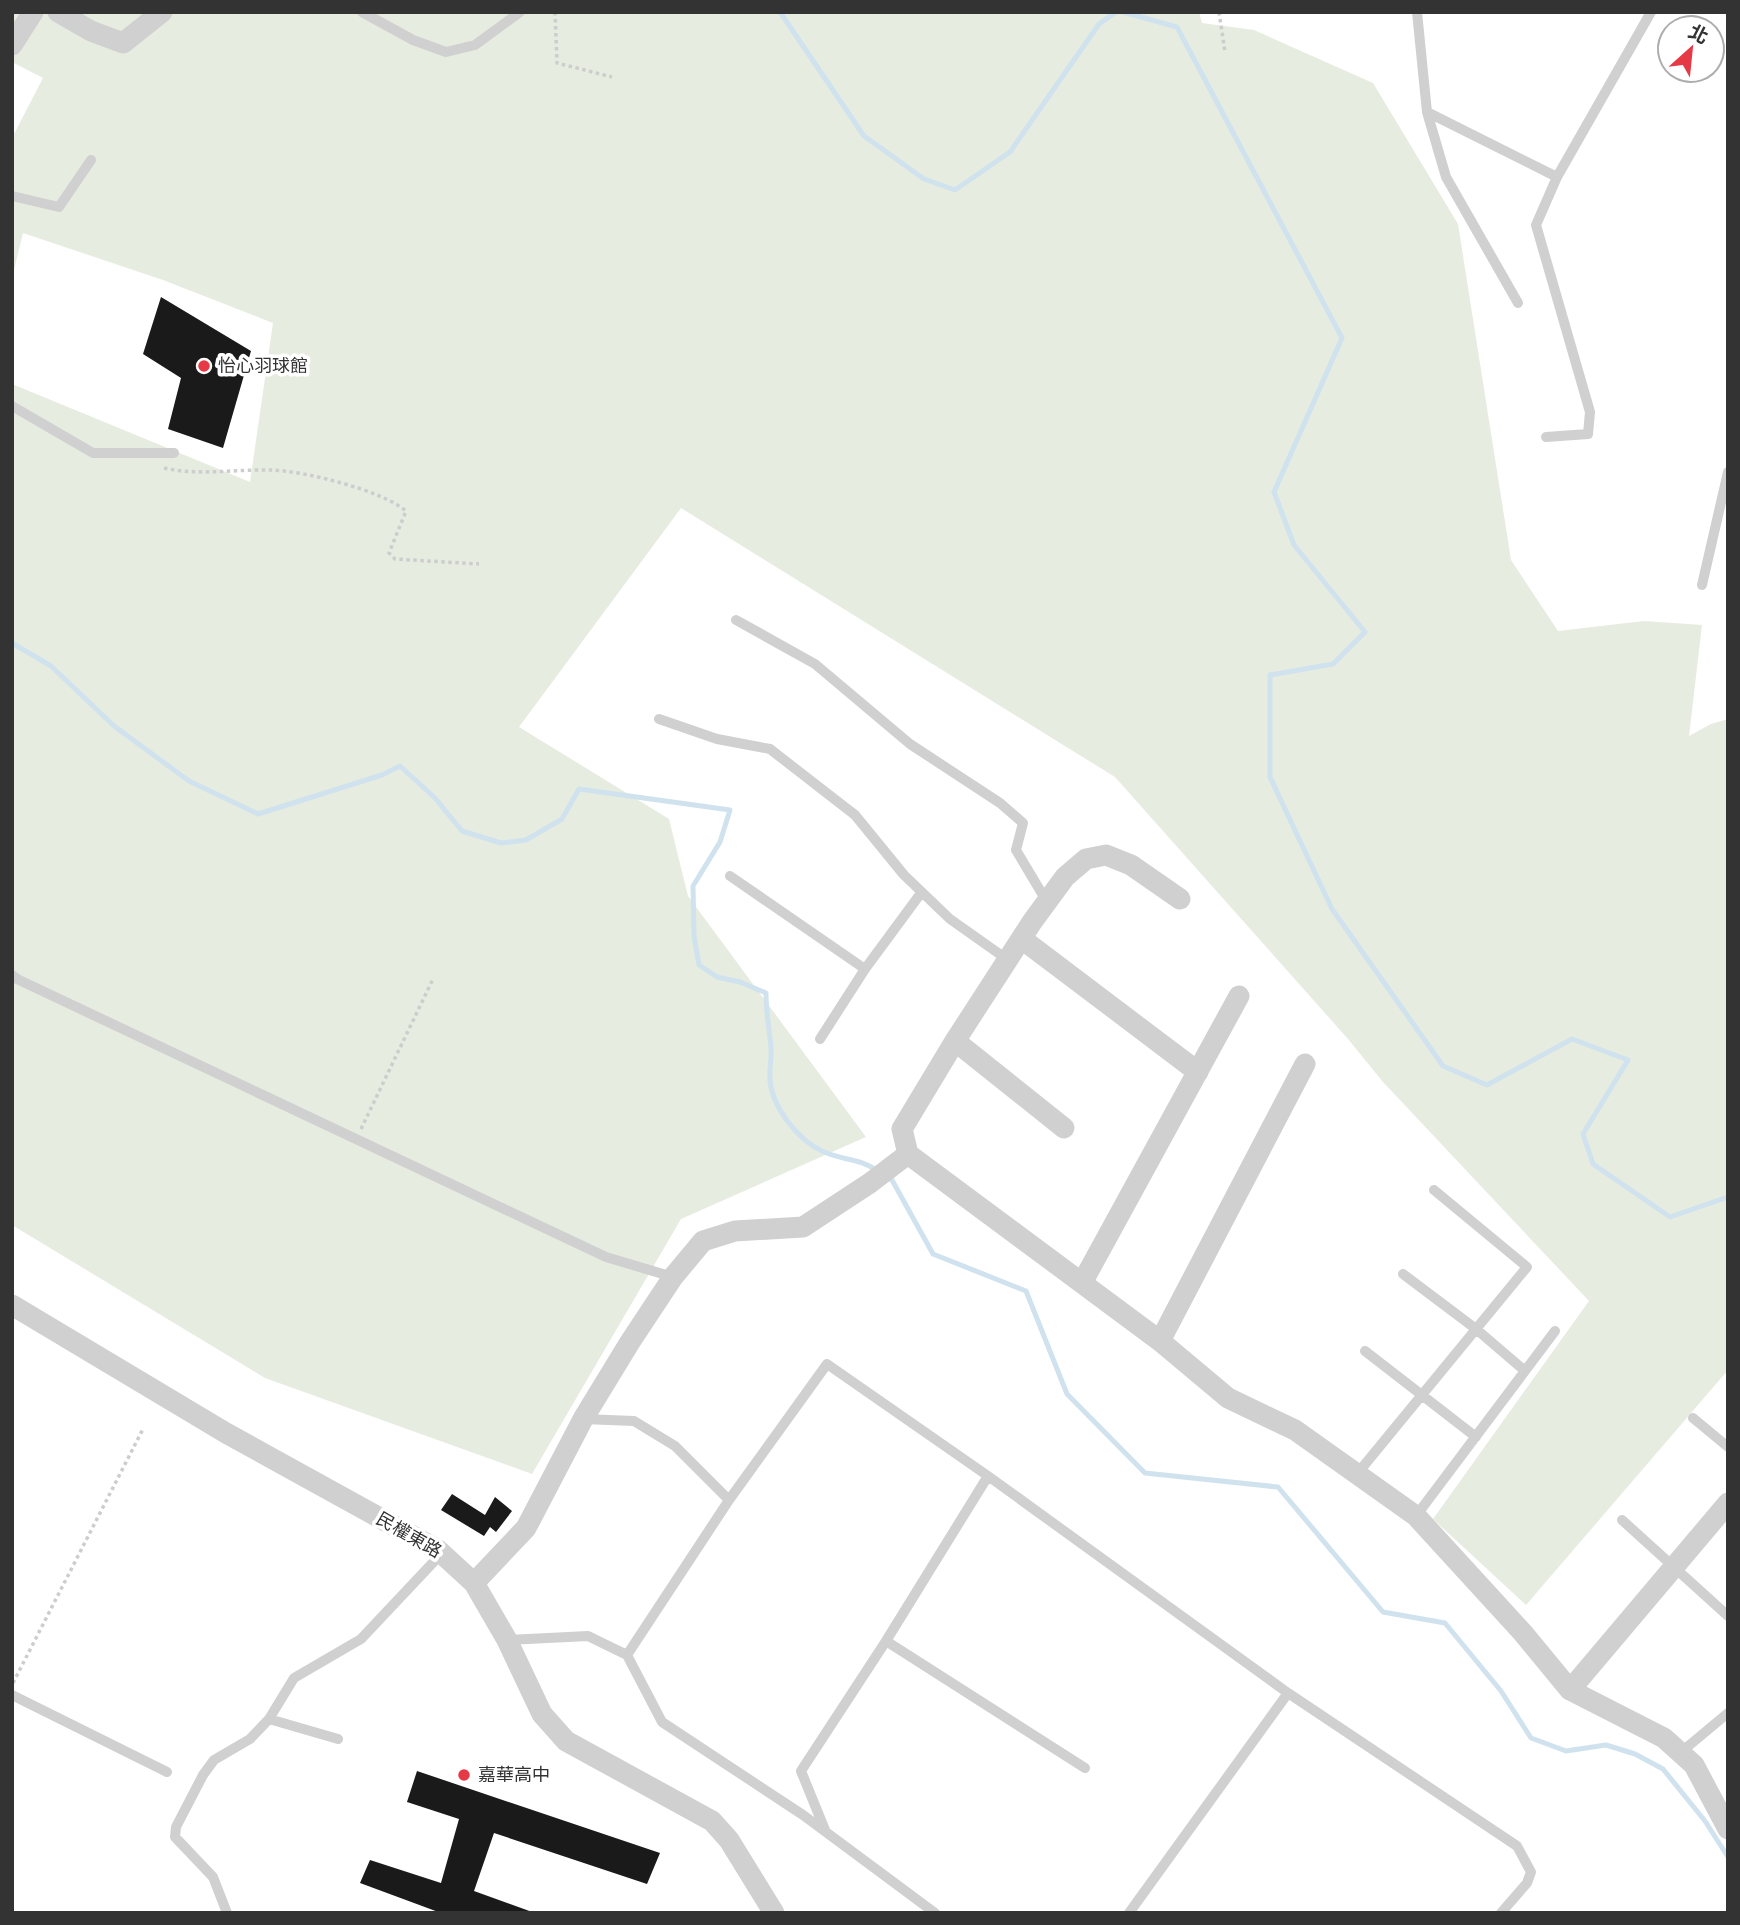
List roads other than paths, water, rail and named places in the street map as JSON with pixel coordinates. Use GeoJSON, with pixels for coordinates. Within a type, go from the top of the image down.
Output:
{"type":"FeatureCollection","features":[{"type":"Feature","properties":{"kind":"street"},"geometry":{"type":"LineString","coordinates":[[12,45],[33,12]]}},
{"type":"Feature","properties":{"kind":"street"},"geometry":{"type":"LineString","coordinates":[[58,12],[91,31],[123,43],[162,12]]}},
{"type":"Feature","properties":{"kind":"street"},"geometry":{"type":"LineString","coordinates":[[1180,899],[1131,865],[1106,855],[1086,859],[1065,877],[955,1041],[902,1129],[908,1153],[1160,1341],[1228,1398],[1295,1430],[1416,1516],[1523,1633],[1570,1690],[1664,1738],[1694,1765],[1728,1829]]}},
{"type":"Feature","properties":{"kind":"street"},"geometry":{"type":"LineString","coordinates":[[1021,939],[1198,1072]]}},
{"type":"Feature","properties":{"kind":"street"},"geometry":{"type":"LineString","coordinates":[[1082,1283],[1240,996]]}},
{"type":"Feature","properties":{"kind":"street"},"geometry":{"type":"LineString","coordinates":[[955,1041],[1064,1128]]}},
{"type":"Feature","properties":{"kind":"street"},"geometry":{"type":"LineString","coordinates":[[1160,1341],[1305,1064]]}},
{"type":"Feature","properties":{"kind":"street"},"geometry":{"type":"LineString","coordinates":[[474,1583],[526,1528],[583,1419],[673,1277],[703,1241],[735,1231],[803,1227],[870,1183],[908,1153]]}},
{"type":"Feature","properties":{"kind":"street","name":"民權東路"},"geometry":{"type":"LineString","coordinates":[[12,1304],[226,1433],[442,1553],[474,1583],[507,1640],[542,1714],[566,1741],[712,1821],[729,1840],[774,1913]]}},
{"type":"Feature","properties":{"kind":"street"},"geometry":{"type":"LineString","coordinates":[[1570,1690],[1728,1503]]}},
{"type":"Feature","properties":{"kind":"lane"},"geometry":{"type":"LineString","coordinates":[[362,12],[413,40],[446,52],[475,45],[520,12]]}},
{"type":"Feature","properties":{"kind":"lane"},"geometry":{"type":"LineString","coordinates":[[1416,12],[1426,112],[1446,177],[1518,303]]}},
{"type":"Feature","properties":{"kind":"lane"},"geometry":{"type":"LineString","coordinates":[[1546,437],[1588,434],[1590,412],[1536,225],[1557,177],[1651,12]]}},
{"type":"Feature","properties":{"kind":"lane"},"geometry":{"type":"LineString","coordinates":[[1426,112],[1557,177]]}},
{"type":"Feature","properties":{"kind":"lane"},"geometry":{"type":"LineString","coordinates":[[12,196],[60,207],[91,160]]}},
{"type":"Feature","properties":{"kind":"lane"},"geometry":{"type":"LineString","coordinates":[[12,407],[93,453],[174,453]]}},
{"type":"Feature","properties":{"kind":"lane"},"geometry":{"type":"LineString","coordinates":[[1702,585],[1728,472]]}},
{"type":"Feature","properties":{"kind":"lane"},"geometry":{"type":"LineString","coordinates":[[736,620],[815,664],[910,744],[1000,803],[1023,823],[1016,850],[1047,902]]}},
{"type":"Feature","properties":{"kind":"lane"},"geometry":{"type":"LineString","coordinates":[[659,719],[718,738],[770,749],[855,815],[904,875],[950,919],[1008,960]]}},
{"type":"Feature","properties":{"kind":"lane"},"geometry":{"type":"LineString","coordinates":[[730,876],[865,969]]}},
{"type":"Feature","properties":{"kind":"lane"},"geometry":{"type":"LineString","coordinates":[[820,1039],[865,969],[921,893]]}},
{"type":"Feature","properties":{"kind":"lane"},"geometry":{"type":"LineString","coordinates":[[12,975],[606,1257],[673,1277]]}},
{"type":"Feature","properties":{"kind":"lane"},"geometry":{"type":"LineString","coordinates":[[1357,1474],[1527,1267],[1434,1191]]}},
{"type":"Feature","properties":{"kind":"lane"},"geometry":{"type":"LineString","coordinates":[[1403,1274],[1476,1329],[1525,1371]]}},
{"type":"Feature","properties":{"kind":"lane"},"geometry":{"type":"LineString","coordinates":[[1416,1516],[1555,1331]]}},
{"type":"Feature","properties":{"kind":"lane"},"geometry":{"type":"LineString","coordinates":[[1365,1351],[1476,1437]]}},
{"type":"Feature","properties":{"kind":"lane"},"geometry":{"type":"LineString","coordinates":[[626,1655],[729,1500],[827,1364],[988,1476],[1288,1693],[1517,1846],[1531,1872],[1527,1883],[1501,1913]]}},
{"type":"Feature","properties":{"kind":"lane"},"geometry":{"type":"LineString","coordinates":[[1693,1418],[1728,1447]]}},
{"type":"Feature","properties":{"kind":"lane"},"geometry":{"type":"LineString","coordinates":[[583,1419],[634,1421],[675,1446],[729,1500]]}},
{"type":"Feature","properties":{"kind":"lane"},"geometry":{"type":"LineString","coordinates":[[826,1832],[802,1771],[887,1641],[988,1476]]}},
{"type":"Feature","properties":{"kind":"lane"},"geometry":{"type":"LineString","coordinates":[[1622,1520],[1728,1616]]}},
{"type":"Feature","properties":{"kind":"lane"},"geometry":{"type":"LineString","coordinates":[[226,1913],[213,1877],[175,1837],[176,1828],[203,1775],[214,1760],[250,1739],[269,1720],[294,1678],[361,1639],[442,1553]]}},
{"type":"Feature","properties":{"kind":"lane"},"geometry":{"type":"LineString","coordinates":[[507,1640],[588,1636],[626,1655],[663,1723],[826,1832],[935,1913]]}},
{"type":"Feature","properties":{"kind":"lane"},"geometry":{"type":"LineString","coordinates":[[887,1641],[1085,1768]]}},
{"type":"Feature","properties":{"kind":"lane"},"geometry":{"type":"LineString","coordinates":[[1129,1913],[1288,1693]]}},
{"type":"Feature","properties":{"kind":"lane"},"geometry":{"type":"LineString","coordinates":[[12,1695],[167,1772]]}},
{"type":"Feature","properties":{"kind":"lane"},"geometry":{"type":"LineString","coordinates":[[1680,1753],[1728,1713]]}},
{"type":"Feature","properties":{"kind":"lane"},"geometry":{"type":"LineString","coordinates":[[269,1720],[338,1739]]}},
{"type":"Feature","properties":{"kind":"waterway"},"geometry":{"type":"LineString","coordinates":[[780,12],[864,136],[924,179],[955,190],[1010,152],[1099,24],[1116,12]]}},
{"type":"Feature","properties":{"kind":"waterway"},"geometry":{"type":"LineString","coordinates":[[1123,12],[1177,27],[1342,338],[1274,492],[1294,545],[1365,632],[1333,664],[1270,675],[1270,777],[1332,909],[1443,1066],[1487,1085],[1572,1039],[1628,1060],[1583,1134],[1593,1164],[1670,1217],[1728,1197]]}},
{"type":"Feature","properties":{"kind":"waterway"},"geometry":{"type":"LineString","coordinates":[[12,643],[51,666],[114,726],[189,781],[258,814],[382,775],[400,766],[435,798],[462,831],[501,843],[526,840],[562,819],[579,789],[730,810],[720,842],[693,886],[694,936],[699,965],[717,977],[740,982],[766,993],[772,1090],[781,1111],[796,1131],[822,1151],[863,1163],[878,1171]]}},
{"type":"Feature","properties":{"kind":"waterway"},"geometry":{"type":"LineString","coordinates":[[886,1177],[892,1180],[933,1254],[1026,1291],[1067,1394],[1145,1473],[1278,1487],[1383,1612],[1445,1623],[1501,1691],[1531,1738],[1566,1751],[1606,1745],[1635,1754],[1663,1769],[1705,1821],[1728,1857]]}},
{"type":"Feature","properties":{"kind":"place","name":"怡心羽球館"},"geometry":{"type":"Point","coordinates":[204,366]}},
{"type":"Feature","properties":{"kind":"place","name":"嘉華高中"},"geometry":{"type":"Point","coordinates":[464,1775]}}]}
